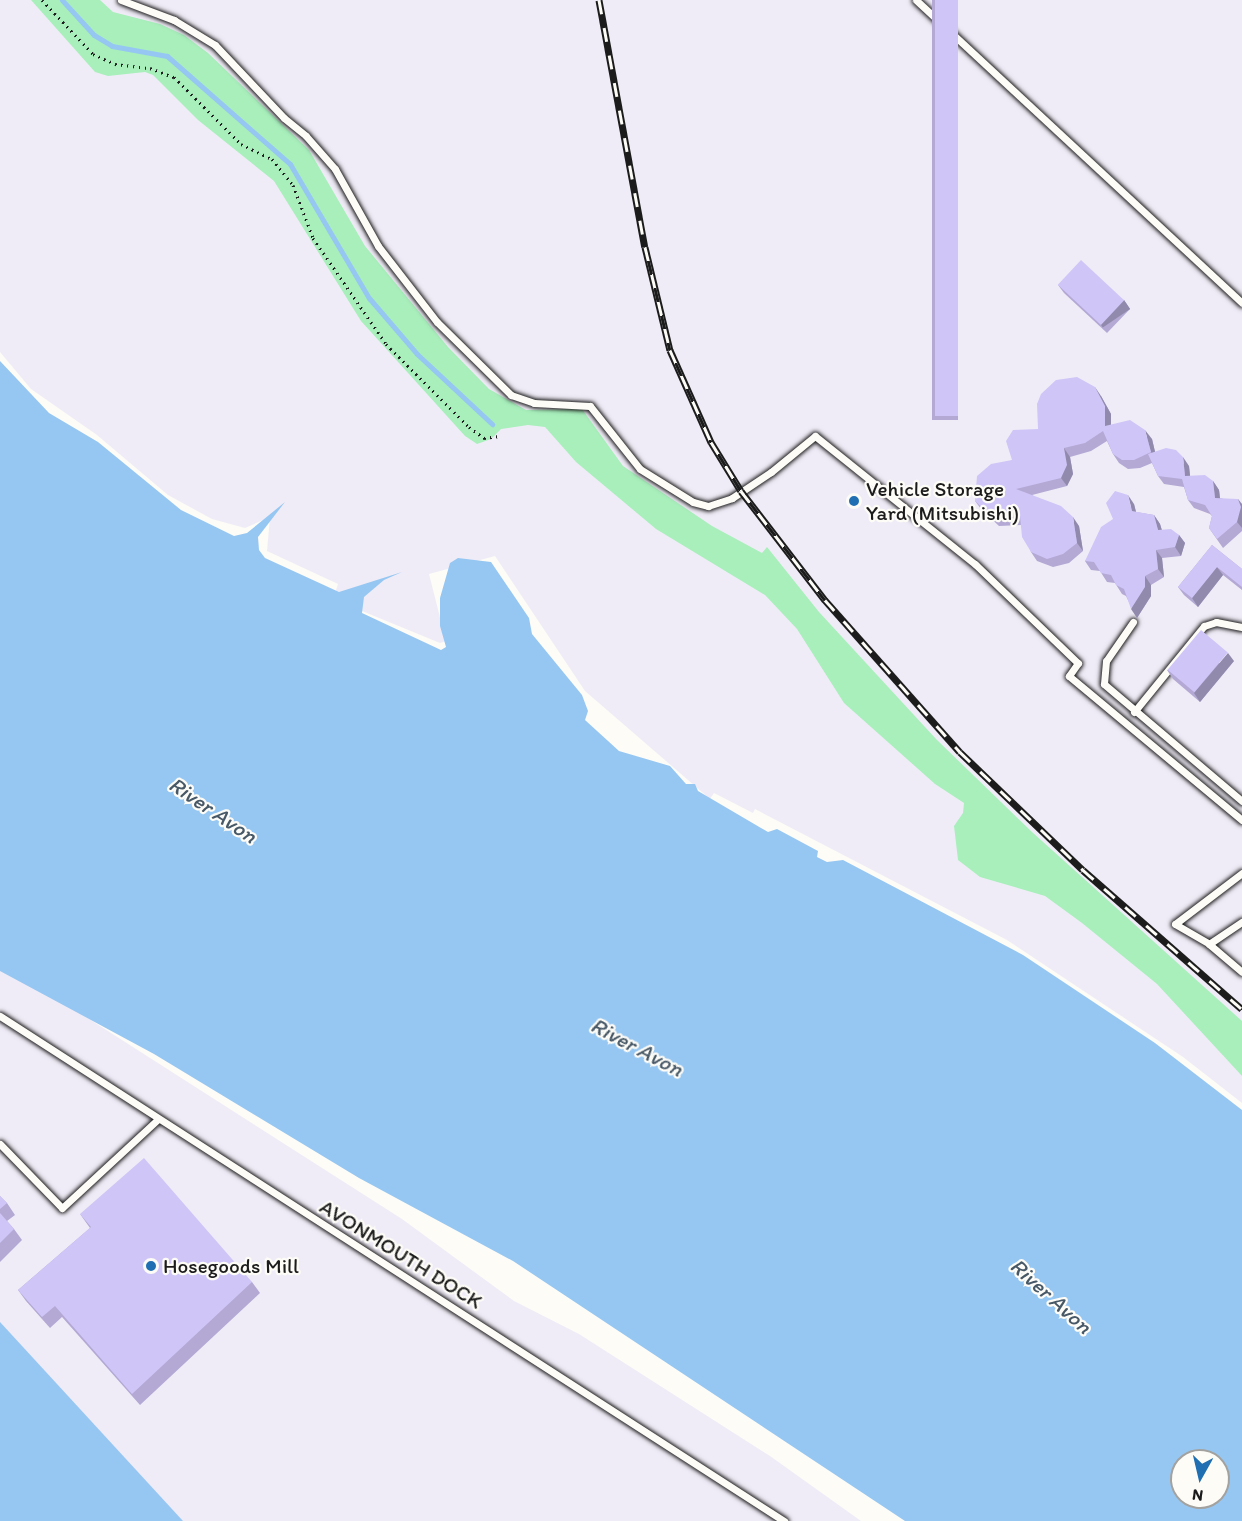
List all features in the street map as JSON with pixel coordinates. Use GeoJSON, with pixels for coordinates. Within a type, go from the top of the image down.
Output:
{"type":"FeatureCollection","features":[{"type":"Feature","properties":{"kind":"lane"},"geometry":{"type":"LineString","coordinates":[[121,0],[174,20],[216,45],[284,118],[306,136],[336,169],[378,246],[437,322],[511,395],[534,402],[590,406],[640,469],[693,502],[708,506],[719,505],[771,472],[815,436],[975,564],[1078,663],[1069,676],[1242,820]]}},
{"type":"Feature","properties":{"kind":"lane"},"geometry":{"type":"LineString","coordinates":[[916,0],[1242,303]]}},
{"type":"Feature","properties":{"kind":"lane"},"geometry":{"type":"LineString","coordinates":[[1133,622],[1107,661],[1102,678],[1108,690],[1242,801]]}},
{"type":"Feature","properties":{"kind":"lane"},"geometry":{"type":"LineString","coordinates":[[1134,712],[1204,626],[1216,622],[1242,627]]}},
{"type":"Feature","properties":{"kind":"lane"},"geometry":{"type":"LineString","coordinates":[[1242,873],[1175,924],[1209,944],[1242,972]]}},
{"type":"Feature","properties":{"kind":"lane"},"geometry":{"type":"LineString","coordinates":[[1209,944],[1242,922]]}},
{"type":"Feature","properties":{"kind":"lane","name":"AVONMOUTH DOCK"},"geometry":{"type":"LineString","coordinates":[[0,1016],[784,1521]]}},
{"type":"Feature","properties":{"kind":"lane"},"geometry":{"type":"LineString","coordinates":[[0,1144],[62,1208],[158,1119]]}},
{"type":"Feature","properties":{"kind":"path"},"geometry":{"type":"LineString","coordinates":[[42,0],[93,54],[114,64],[150,68],[174,77],[241,144],[272,159],[293,185],[314,238],[386,344],[469,427],[484,438],[499,436]]}},
{"type":"Feature","properties":{"kind":"shaded area"},"geometry":{"type":"Polygon","coordinates":[[[0,0],[1242,0],[1242,1103],[1183,1057],[1007,940],[755,809],[753,813],[714,793],[710,799],[585,691],[495,556],[429,574],[446,641],[440,643],[333,599],[338,584],[267,551],[270,517],[245,528],[212,519],[168,495],[97,435],[31,389],[0,352],[0,0]]]}},
{"type":"Feature","properties":{"kind":"shaded area"},"geometry":{"type":"Polygon","coordinates":[[[0,962],[402,1219],[514,1301],[579,1334],[770,1456],[861,1521],[0,1521],[0,962]]]}},
{"type":"Feature","properties":{"kind":"green space"},"geometry":{"type":"Polygon","coordinates":[[[31,0],[100,0],[113,12],[160,24],[184,35],[208,53],[309,150],[365,246],[448,347],[489,389],[526,410],[582,409],[623,466],[712,526],[762,553],[767,547],[819,612],[937,740],[1032,832],[1242,1021],[1242,1076],[1157,984],[1082,923],[1045,896],[980,877],[958,860],[954,826],[963,813],[964,803],[935,784],[844,703],[797,629],[765,595],[656,529],[576,462],[545,427],[528,425],[501,429],[491,439],[477,444],[465,436],[361,321],[274,181],[198,120],[153,75],[145,72],[108,76],[95,72],[31,0]]]}},
{"type":"Feature","properties":{"kind":"water","name":"River Avon"},"geometry":{"type":"Polygon","coordinates":[[[0,361],[49,413],[98,442],[181,510],[234,536],[247,533],[285,502],[258,537],[259,550],[265,558],[339,592],[402,572],[384,580],[364,597],[362,613],[441,650],[446,647],[440,626],[440,598],[450,563],[458,558],[491,562],[529,618],[532,634],[582,695],[588,711],[585,720],[619,751],[670,766],[686,784],[695,784],[698,791],[768,832],[777,829],[818,851],[817,857],[827,862],[843,860],[1023,955],[1155,1043],[1242,1110],[1242,1521],[905,1521],[513,1261],[359,1178],[154,1054],[0,971],[0,361]]]}},
{"type":"Feature","properties":{"kind":"water"},"geometry":{"type":"Polygon","coordinates":[[[0,1322],[183,1521],[0,1521],[0,1322]]]}},
{"type":"Feature","properties":{"kind":"building"},"geometry":{"type":"Polygon","coordinates":[[[935,0],[958,0],[958,416],[935,416],[935,0]]]}},
{"type":"Feature","properties":{"kind":"building"},"geometry":{"type":"Polygon","coordinates":[[[1081,260],[1124,300],[1101,325],[1058,285],[1081,260]]]}},
{"type":"Feature","properties":{"kind":"building"},"geometry":{"type":"Polygon","coordinates":[[[1077,377],[1095,387],[1105,406],[1105,426],[1130,420],[1145,430],[1151,452],[1134,460],[1122,460],[1113,454],[1103,431],[1085,443],[1064,448],[1067,465],[1061,478],[1016,489],[1061,506],[1073,517],[1077,543],[1063,554],[1047,559],[1031,552],[1022,537],[1020,516],[993,518],[975,501],[977,476],[991,464],[1012,460],[1006,441],[1013,430],[1038,429],[1037,404],[1041,394],[1056,380],[1077,377]]]}},
{"type":"Feature","properties":{"kind":"building"},"geometry":{"type":"Polygon","coordinates":[[[1166,448],[1176,450],[1183,457],[1185,476],[1205,475],[1213,481],[1215,498],[1238,499],[1241,507],[1237,522],[1217,539],[1209,528],[1212,516],[1205,505],[1188,500],[1182,479],[1158,476],[1148,454],[1166,448]]]}},
{"type":"Feature","properties":{"kind":"building"},"geometry":{"type":"Polygon","coordinates":[[[1115,491],[1128,495],[1132,511],[1154,515],[1158,530],[1171,529],[1179,535],[1175,547],[1156,550],[1158,569],[1145,576],[1145,587],[1131,609],[1124,589],[1116,585],[1111,575],[1101,573],[1094,562],[1085,561],[1101,527],[1113,519],[1106,503],[1115,491]]]}},
{"type":"Feature","properties":{"kind":"building"},"geometry":{"type":"Polygon","coordinates":[[[1212,545],[1242,569],[1242,587],[1217,567],[1192,598],[1178,587],[1212,545]]]}},
{"type":"Feature","properties":{"kind":"building"},"geometry":{"type":"Polygon","coordinates":[[[1201,630],[1228,652],[1194,692],[1168,670],[1201,630]]]}},
{"type":"Feature","properties":{"kind":"building","name":"Hosegoods Mill"},"geometry":{"type":"Polygon","coordinates":[[[144,1158],[252,1282],[132,1394],[55,1306],[42,1317],[18,1290],[91,1227],[80,1214],[144,1158]]]}},
{"type":"Feature","properties":{"kind":"building"},"geometry":{"type":"Polygon","coordinates":[[[0,1196],[7,1203],[0,1209],[0,1196]]]}},
{"type":"Feature","properties":{"kind":"building"},"geometry":{"type":"Polygon","coordinates":[[[0,1213],[14,1229],[0,1243],[0,1213]]]}},
{"type":"Feature","properties":{"kind":"waterway"},"geometry":{"type":"LineString","coordinates":[[62,0],[94,35],[112,46],[167,56],[290,164],[369,298],[417,354],[492,424]]}},
{"type":"Feature","properties":{"kind":"railway"},"geometry":{"type":"LineString","coordinates":[[599,0],[645,247],[670,350],[711,442],[741,491],[825,600],[960,752],[1083,870],[1242,1009]]}},
{"type":"Feature","properties":{"kind":"place","name":"Vehicle Storage Yard (Mitsubishi)"},"geometry":{"type":"Point","coordinates":[854,501]}},
{"type":"Feature","properties":{"kind":"place","name":"Hosegoods Mill"},"geometry":{"type":"Point","coordinates":[151,1266]}}]}
